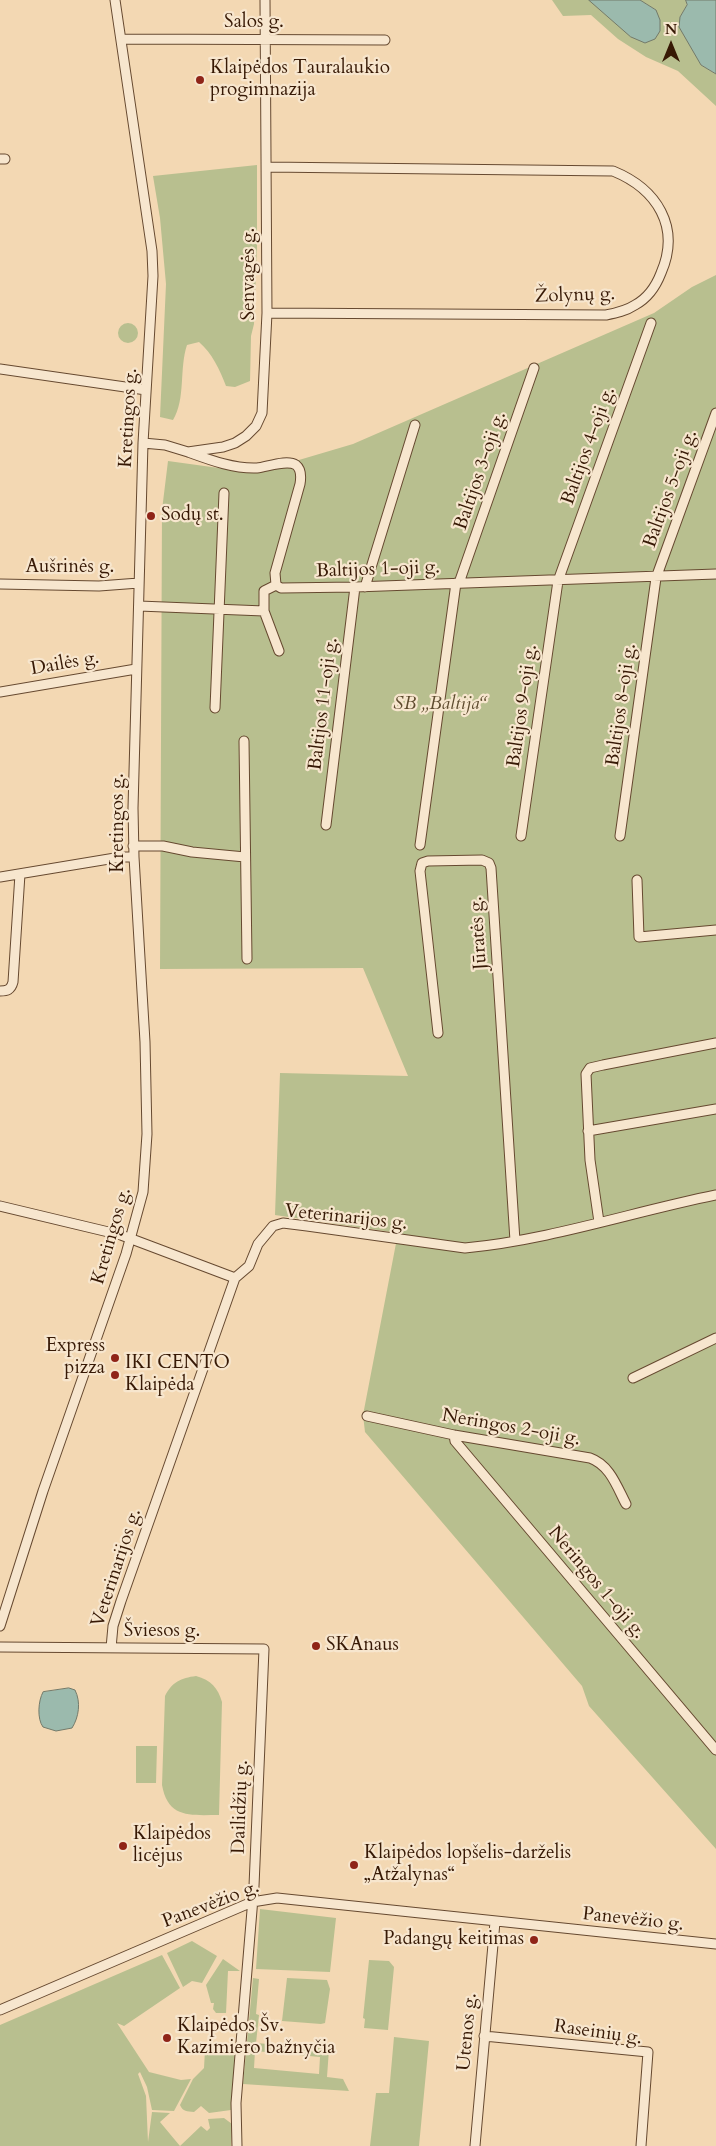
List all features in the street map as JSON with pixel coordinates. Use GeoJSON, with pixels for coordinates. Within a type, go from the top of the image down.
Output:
{"type":"FeatureCollection","features":[{"type":"Feature","properties":{"kind":"street","name":"Kretingos g."},"geometry":{"type":"LineString","coordinates":[[0,1626],[43,1491],[131,1239],[144,1192],[147,1134],[145,1042],[133,846],[143,443],[153,276],[152,251],[115,0]]}},
{"type":"Feature","properties":{"kind":"street","name":"Senvagės g."},"geometry":{"type":"LineString","coordinates":[[143,443],[188,452],[236,443],[256,426],[262,413],[267,313],[265,0]]}},
{"type":"Feature","properties":{"kind":"street","name":"Salos g."},"geometry":{"type":"LineString","coordinates":[[122,40],[385,40]]}},
{"type":"Feature","properties":{"kind":"street","name":"Žolynų g."},"geometry":{"type":"LineString","coordinates":[[266,167],[613,171],[639,184],[651,196],[664,217],[668,241],[665,264],[654,288],[636,305],[606,315],[267,313]]}},
{"type":"Feature","properties":{"kind":"street","name":"Baltijos 4-oji g."},"geometry":{"type":"LineString","coordinates":[[558,580],[651,323]]}},
{"type":"Feature","properties":{"kind":"street","name":"Baltijos 3-oji g."},"geometry":{"type":"LineString","coordinates":[[420,845],[457,583],[534,368]]}},
{"type":"Feature","properties":{"kind":"street"},"geometry":{"type":"LineString","coordinates":[[0,369],[146,390]]}},
{"type":"Feature","properties":{"kind":"street","name":"Baltijos 5-oji g."},"geometry":{"type":"LineString","coordinates":[[656,578],[716,412]]}},
{"type":"Feature","properties":{"kind":"street"},"geometry":{"type":"LineString","coordinates":[[366,587],[415,425]]}},
{"type":"Feature","properties":{"kind":"street"},"geometry":{"type":"LineString","coordinates":[[188,452],[239,467],[256,468],[288,463],[296,466],[300,471],[300,484],[275,574],[276,585],[264,590],[264,611],[279,651]]}},
{"type":"Feature","properties":{"kind":"street"},"geometry":{"type":"LineString","coordinates":[[215,708],[224,493]]}},
{"type":"Feature","properties":{"kind":"street","name":"Baltijos 1-oji g."},"geometry":{"type":"LineString","coordinates":[[276,585],[289,588],[366,587],[656,578],[716,574]]}},
{"type":"Feature","properties":{"kind":"street","name":"Baltijos 8-oji g."},"geometry":{"type":"LineString","coordinates":[[620,836],[656,578]]}},
{"type":"Feature","properties":{"kind":"street","name":"Baltijos 9-oji g."},"geometry":{"type":"LineString","coordinates":[[521,836],[558,580]]}},
{"type":"Feature","properties":{"kind":"street","name":"Aušrinės g."},"geometry":{"type":"LineString","coordinates":[[0,584],[99,586],[139,583]]}},
{"type":"Feature","properties":{"kind":"street","name":"Baltijos 11-oji g."},"geometry":{"type":"LineString","coordinates":[[326,825],[355,587]]}},
{"type":"Feature","properties":{"kind":"street"},"geometry":{"type":"LineString","coordinates":[[139,606],[264,611]]}},
{"type":"Feature","properties":{"kind":"street","name":"Dailės g."},"geometry":{"type":"LineString","coordinates":[[0,692],[136,669]]}},
{"type":"Feature","properties":{"kind":"street"},"geometry":{"type":"LineString","coordinates":[[244,741],[246,959]]}},
{"type":"Feature","properties":{"kind":"street"},"geometry":{"type":"LineString","coordinates":[[133,846],[163,846],[192,852],[245,857]]}},
{"type":"Feature","properties":{"kind":"street"},"geometry":{"type":"LineString","coordinates":[[0,877],[121,857],[134,857]]}},
{"type":"Feature","properties":{"kind":"street","name":"Jūratės g."},"geometry":{"type":"LineString","coordinates":[[438,1033],[420,871],[422,863],[482,860],[489,863],[491,868],[515,1241]]}},
{"type":"Feature","properties":{"kind":"street"},"geometry":{"type":"LineString","coordinates":[[0,991],[8,991],[12,987],[13,982],[20,874]]}},
{"type":"Feature","properties":{"kind":"street"},"geometry":{"type":"LineString","coordinates":[[637,880],[639,936],[716,930]]}},
{"type":"Feature","properties":{"kind":"street"},"geometry":{"type":"LineString","coordinates":[[599,1222],[588,1131],[586,1074],[590,1068],[716,1043]]}},
{"type":"Feature","properties":{"kind":"street"},"geometry":{"type":"LineString","coordinates":[[588,1131],[716,1109]]}},
{"type":"Feature","properties":{"kind":"street","name":"Veterinarijos g."},"geometry":{"type":"LineString","coordinates":[[111,1648],[113,1626],[121,1601],[235,1278],[249,1266],[258,1244],[273,1226],[283,1223],[465,1248],[515,1241],[716,1195]]}},
{"type":"Feature","properties":{"kind":"street"},"geometry":{"type":"LineString","coordinates":[[0,1206],[131,1239],[235,1278]]}},
{"type":"Feature","properties":{"kind":"street"},"geometry":{"type":"LineString","coordinates":[[633,1378],[716,1338]]}},
{"type":"Feature","properties":{"kind":"street","name":"Neringos 2-oji g."},"geometry":{"type":"LineString","coordinates":[[367,1416],[454,1435],[601,1461],[607,1468],[626,1504]]}},
{"type":"Feature","properties":{"kind":"street","name":"Neringos 1-oji g."},"geometry":{"type":"LineString","coordinates":[[454,1435],[455,1442],[716,1750]]}},
{"type":"Feature","properties":{"kind":"street","name":"Šviesos g."},"geometry":{"type":"LineString","coordinates":[[0,1647],[264,1649]]}},
{"type":"Feature","properties":{"kind":"street","name":"Dailidžių g."},"geometry":{"type":"LineString","coordinates":[[237,2146],[236,2103],[254,1886],[264,1649]]}},
{"type":"Feature","properties":{"kind":"street","name":"Panevėžio g."},"geometry":{"type":"LineString","coordinates":[[0,2010],[252,1902],[277,1898],[716,1944]]}},
{"type":"Feature","properties":{"kind":"street","name":"Utenos g."},"geometry":{"type":"LineString","coordinates":[[475,2146],[495,1922]]}},
{"type":"Feature","properties":{"kind":"street","name":"Raseinių g."},"geometry":{"type":"LineString","coordinates":[[484,2036],[648,2052],[641,2146]]}},
{"type":"Feature","properties":{"kind":"green space"},"geometry":{"type":"Polygon","coordinates":[[[552,0],[589,0],[656,10],[640,0],[686,0],[687,5],[680,17],[701,65],[716,74],[716,106],[678,71],[646,57],[618,39],[591,15],[563,16],[552,0]]]}},
{"type":"Feature","properties":{"kind":"green space"},"geometry":{"type":"Polygon","coordinates":[[[257,165],[257,246],[250,381],[235,387],[226,386],[215,362],[204,346],[199,342],[187,345],[183,364],[180,403],[177,412],[173,420],[160,417],[166,284],[160,218],[153,176],[257,165]]]}},
{"type":"Feature","properties":{"kind":"green space","name":"SB „Baltija“"},"geometry":{"type":"Polygon","coordinates":[[[716,275],[716,1849],[589,1706],[582,1686],[365,1432],[363,1415],[398,1233],[275,1215],[280,1073],[408,1076],[363,968],[160,969],[162,510],[168,461],[255,473],[353,444],[654,313],[692,287],[716,275]]]}},
{"type":"Feature","properties":{"kind":"green space"},"geometry":{"type":"Polygon","coordinates":[[[128,323],[135,326],[138,333],[135,340],[128,343],[121,340],[118,333],[121,326],[128,323]]]}},
{"type":"Feature","properties":{"kind":"green space"},"geometry":{"type":"Polygon","coordinates":[[[196,1676],[213,1685],[222,1702],[219,1815],[182,1813],[170,1804],[165,1796],[162,1785],[165,1696],[178,1681],[196,1676]]]}},
{"type":"Feature","properties":{"kind":"green space"},"geometry":{"type":"Polygon","coordinates":[[[136,1746],[157,1746],[156,1783],[136,1783],[136,1746]]]}},
{"type":"Feature","properties":{"kind":"green space"},"geometry":{"type":"Polygon","coordinates":[[[260,1909],[336,1918],[330,1972],[256,1969],[260,1909]]]}},
{"type":"Feature","properties":{"kind":"green space"},"geometry":{"type":"Polygon","coordinates":[[[192,1941],[217,1956],[202,1983],[192,1981],[183,1987],[167,1953],[192,1941]]]}},
{"type":"Feature","properties":{"kind":"green space"},"geometry":{"type":"Polygon","coordinates":[[[162,1955],[180,1988],[124,2026],[117,2023],[149,2072],[181,2080],[191,2079],[174,2111],[152,2110],[147,2087],[140,2072],[138,2074],[146,2096],[148,2142],[152,2112],[170,2113],[160,2122],[180,2146],[0,2146],[0,2025],[162,1955]]]}},
{"type":"Feature","properties":{"kind":"green space"},"geometry":{"type":"Polygon","coordinates":[[[223,1959],[240,1971],[228,1971],[226,2013],[216,2013],[206,1985],[223,1959]]]}},
{"type":"Feature","properties":{"kind":"green space"},"geometry":{"type":"Polygon","coordinates":[[[369,1960],[389,1961],[394,1967],[388,2030],[364,2028],[365,2019],[363,2018],[369,1960]]]}},
{"type":"Feature","properties":{"kind":"green space"},"geometry":{"type":"Polygon","coordinates":[[[253,1978],[259,1979],[256,2014],[259,2015],[256,2043],[329,2049],[327,2077],[343,2079],[349,2091],[243,2084],[253,1978]],[[255,2051],[254,2068],[319,2074],[320,2057],[255,2051]]]}},
{"type":"Feature","properties":{"kind":"green space"},"geometry":{"type":"Polygon","coordinates":[[[287,1978],[327,1980],[330,1989],[325,2023],[282,2021],[287,1978]]]}},
{"type":"Feature","properties":{"kind":"green space"},"geometry":{"type":"Polygon","coordinates":[[[394,2037],[429,2041],[419,2146],[370,2146],[376,2093],[389,2093],[394,2037]]]}},
{"type":"Feature","properties":{"kind":"green space"},"geometry":{"type":"Polygon","coordinates":[[[205,2050],[235,2052],[233,2103],[231,2110],[209,2113],[201,2106],[194,2112],[184,2110],[180,2105],[193,2079],[204,2068],[205,2050]]]}},
{"type":"Feature","properties":{"kind":"green space"},"geometry":{"type":"Polygon","coordinates":[[[224,2118],[232,2124],[231,2146],[180,2146],[201,2126],[207,2131],[210,2128],[208,2119],[224,2118]]]}},
{"type":"Feature","properties":{"kind":"shaded area"},"geometry":{"type":"Polygon","coordinates":[[[589,0],[640,0],[656,10],[660,20],[660,31],[655,39],[645,43],[631,37],[589,0]]]}},
{"type":"Feature","properties":{"kind":"shaded area"},"geometry":{"type":"Polygon","coordinates":[[[686,0],[716,0],[716,74],[701,65],[679,27],[680,17],[687,5],[686,0]]]}},
{"type":"Feature","properties":{"kind":"shaded area"},"geometry":{"type":"Polygon","coordinates":[[[69,1688],[75,1690],[79,1704],[78,1714],[72,1728],[56,1731],[43,1727],[39,1710],[43,1692],[69,1688]]]}},
{"type":"Feature","properties":{"kind":"place","name":"Klaipėdos Tauralaukio progimnazija"},"geometry":{"type":"Point","coordinates":[200,80]}},
{"type":"Feature","properties":{"kind":"place","name":"Sodų st."},"geometry":{"type":"Point","coordinates":[151,516]}},
{"type":"Feature","properties":{"kind":"place","name":"Express pizza"},"geometry":{"type":"Point","coordinates":[115,1358]}},
{"type":"Feature","properties":{"kind":"place","name":"IKI CENTO Klaipėda"},"geometry":{"type":"Point","coordinates":[115,1375]}},
{"type":"Feature","properties":{"kind":"place","name":"SKAnaus"},"geometry":{"type":"Point","coordinates":[316,1646]}},
{"type":"Feature","properties":{"kind":"place","name":"Klaipėdos licėjus"},"geometry":{"type":"Point","coordinates":[123,1846]}},
{"type":"Feature","properties":{"kind":"place","name":"Klaipėdos lopšelis-darželis „Atžalynas“"},"geometry":{"type":"Point","coordinates":[354,1865]}},
{"type":"Feature","properties":{"kind":"place","name":"Padangų keitimas"},"geometry":{"type":"Point","coordinates":[534,1940]}},
{"type":"Feature","properties":{"kind":"place","name":"Klaipėdos Šv. Kazimiero bažnyčia"},"geometry":{"type":"Point","coordinates":[167,2038]}}]}
